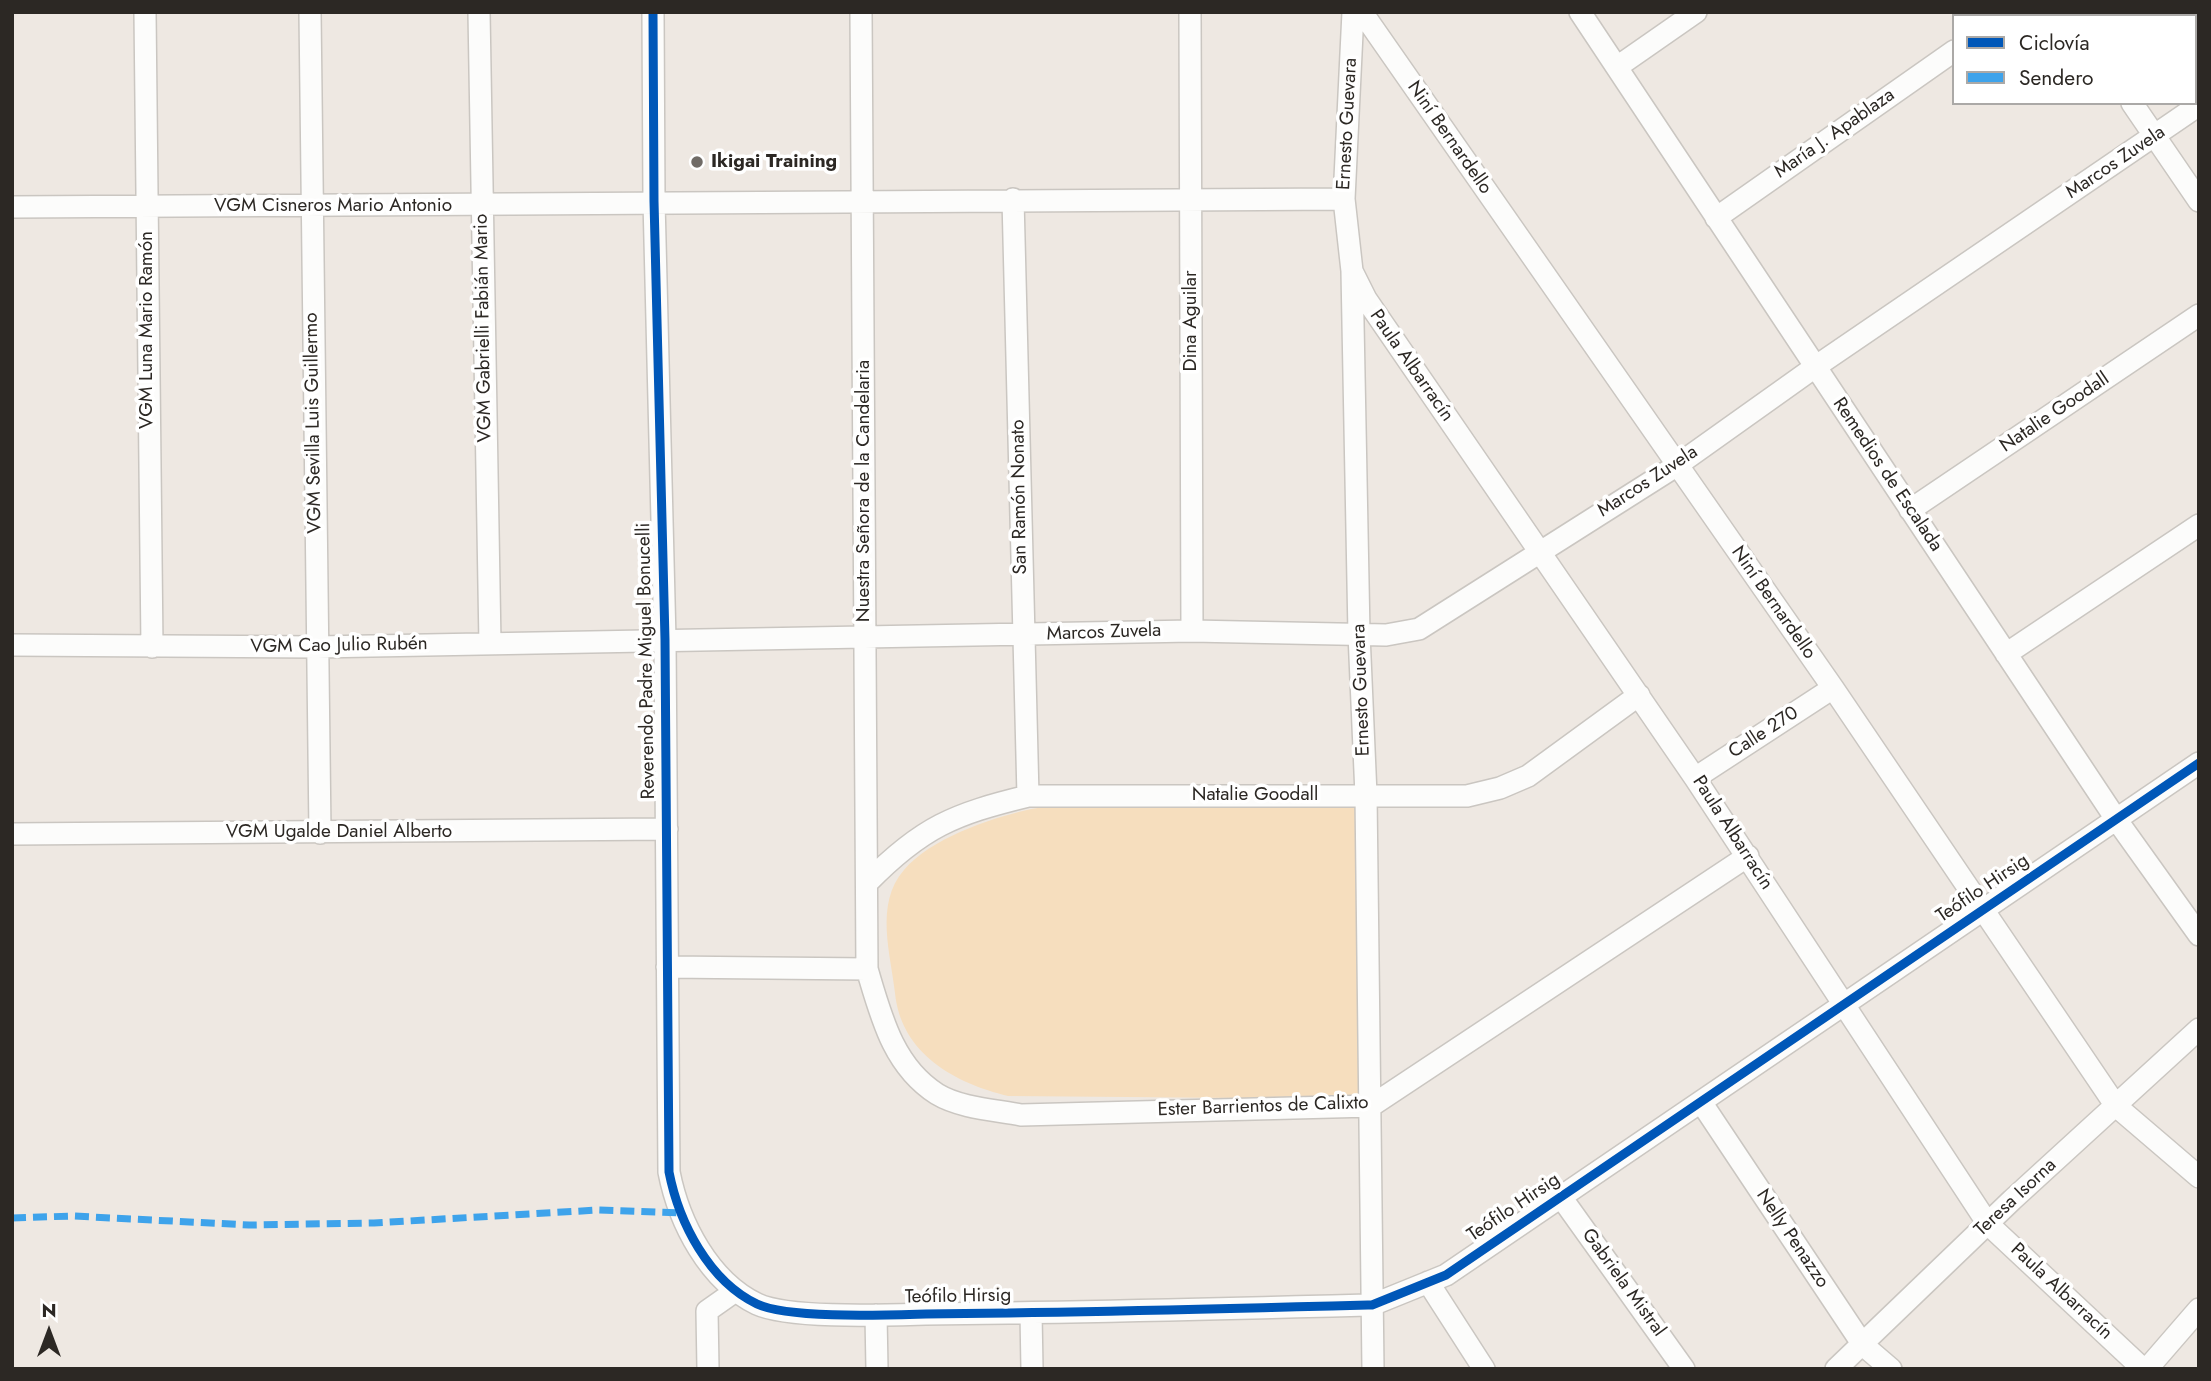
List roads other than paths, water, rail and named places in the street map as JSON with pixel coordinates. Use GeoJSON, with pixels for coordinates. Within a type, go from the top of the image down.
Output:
{"type":"FeatureCollection","features":[{"type":"Feature","properties":{"kind":"street","name":"VGM Luna Mario Ramón"},"geometry":{"type":"LineString","coordinates":[[145,12],[152,647]]}},
{"type":"Feature","properties":{"kind":"street","name":"VGM Sevilla Luis Guillermo"},"geometry":{"type":"LineString","coordinates":[[310,12],[320,833]]}},
{"type":"Feature","properties":{"kind":"street","name":"VGM Gabrielli Fabián Mario"},"geometry":{"type":"LineString","coordinates":[[479,12],[490,644]]}},
{"type":"Feature","properties":{"kind":"street","name":"Reverendo Padre Miguel Bonucelli"},"geometry":{"type":"LineString","coordinates":[[653,12],[654,201],[665,640],[669,1172],[674,1197],[696,1244],[734,1292]]}},
{"type":"Feature","properties":{"kind":"street","name":"Nuestra Señora de la Candelaria"},"geometry":{"type":"LineString","coordinates":[[861,12],[867,969]]}},
{"type":"Feature","properties":{"kind":"street","name":"Dina Aguilar"},"geometry":{"type":"LineString","coordinates":[[1190,12],[1192,631]]}},
{"type":"Feature","properties":{"kind":"street","name":"Remedios de Escalada"},"geometry":{"type":"LineString","coordinates":[[1580,12],[2116,819],[2199,935]]}},
{"type":"Feature","properties":{"kind":"street"},"geometry":{"type":"LineString","coordinates":[[1617,67],[1696,12]]}},
{"type":"Feature","properties":{"kind":"street","name":"Ernesto Guevara"},"geometry":{"type":"LineString","coordinates":[[1359,15],[1344,199],[1352,271],[1359,634],[1366,795],[1373,1369]]}},
{"type":"Feature","properties":{"kind":"street","name":"Niní Bernardello"},"geometry":{"type":"LineString","coordinates":[[1359,15],[1833,688],[2116,1106],[2199,1177]]}},
{"type":"Feature","properties":{"kind":"street","name":"María J. Apablaza"},"geometry":{"type":"LineString","coordinates":[[1716,218],[1952,52]]}},
{"type":"Feature","properties":{"kind":"street"},"geometry":{"type":"LineString","coordinates":[[2133,105],[2199,201]]}},
{"type":"Feature","properties":{"kind":"street","name":"Marcos Zuvela"},"geometry":{"type":"LineString","coordinates":[[864,637],[1192,631],[1386,635],[1419,629],[1676,466],[1815,367],[2199,105]]}},
{"type":"Feature","properties":{"kind":"street","name":"San Ramón Nonato"},"geometry":{"type":"LineString","coordinates":[[1013,199],[1028,796]]}},
{"type":"Feature","properties":{"kind":"street","name":"VGM Cisneros Mario Antonio"},"geometry":{"type":"LineString","coordinates":[[12,207],[481,205],[654,201],[1344,199]]}},
{"type":"Feature","properties":{"kind":"street","name":"Paula Albarracín"},"geometry":{"type":"LineString","coordinates":[[1352,271],[1366,299],[1748,856],[1988,1224],[2145,1369]]}},
{"type":"Feature","properties":{"kind":"street","name":"Natalie Goodall"},"geometry":{"type":"LineString","coordinates":[[1910,510],[2199,315]]}},
{"type":"Feature","properties":{"kind":"street"},"geometry":{"type":"LineString","coordinates":[[2007,654],[2199,525]]}},
{"type":"Feature","properties":{"kind":"street","name":"VGM Cao Julio Rubén"},"geometry":{"type":"LineString","coordinates":[[12,645],[317,647],[864,637]]}},
{"type":"Feature","properties":{"kind":"street","name":"Calle 270"},"geometry":{"type":"LineString","coordinates":[[1695,778],[1833,688]]}},
{"type":"Feature","properties":{"kind":"street","name":"Natalie Goodall"},"geometry":{"type":"LineString","coordinates":[[868,882],[899,851],[935,825],[970,810],[1028,796],[1466,796],[1500,788],[1528,776],[1639,695]]}},
{"type":"Feature","properties":{"kind":"street","name":"Teófilo Hirsig"},"geometry":{"type":"LineString","coordinates":[[734,1292],[761,1306],[791,1311],[876,1315],[1372,1305],[1446,1275],[2199,763]]}},
{"type":"Feature","properties":{"kind":"street","name":"VGM Ugalde Daniel Alberto"},"geometry":{"type":"LineString","coordinates":[[12,834],[667,830]]}},
{"type":"Feature","properties":{"kind":"street","name":"Ester Barrientos de Calixto"},"geometry":{"type":"LineString","coordinates":[[867,969],[887,1036],[908,1068],[938,1095],[977,1107],[1021,1115],[1371,1107],[1748,856]]}},
{"type":"Feature","properties":{"kind":"street"},"geometry":{"type":"LineString","coordinates":[[667,967],[867,969]]}},
{"type":"Feature","properties":{"kind":"street","name":"Teresa Isorna"},"geometry":{"type":"LineString","coordinates":[[1836,1369],[2199,1029]]}},
{"type":"Feature","properties":{"kind":"street","name":"Nelly Penazzo"},"geometry":{"type":"LineString","coordinates":[[1701,1102],[1863,1345],[1891,1369]]}},
{"type":"Feature","properties":{"kind":"street","name":"Gabriela Mistral"},"geometry":{"type":"LineString","coordinates":[[1561,1197],[1684,1369]]}},
{"type":"Feature","properties":{"kind":"street"},"geometry":{"type":"LineString","coordinates":[[1428,1282],[1484,1369]]}},
{"type":"Feature","properties":{"kind":"street"},"geometry":{"type":"LineString","coordinates":[[708,1369],[707,1311],[734,1292]]}},
{"type":"Feature","properties":{"kind":"street"},"geometry":{"type":"LineString","coordinates":[[2145,1369],[2199,1309]]}},
{"type":"Feature","properties":{"kind":"street"},"geometry":{"type":"LineString","coordinates":[[1031,1313],[1032,1369]]}},
{"type":"Feature","properties":{"kind":"street"},"geometry":{"type":"LineString","coordinates":[[876,1315],[877,1369]]}},
{"type":"Feature","properties":{"kind":"place","name":"Ikigai Training"},"geometry":{"type":"Point","coordinates":[697,162]}}]}
